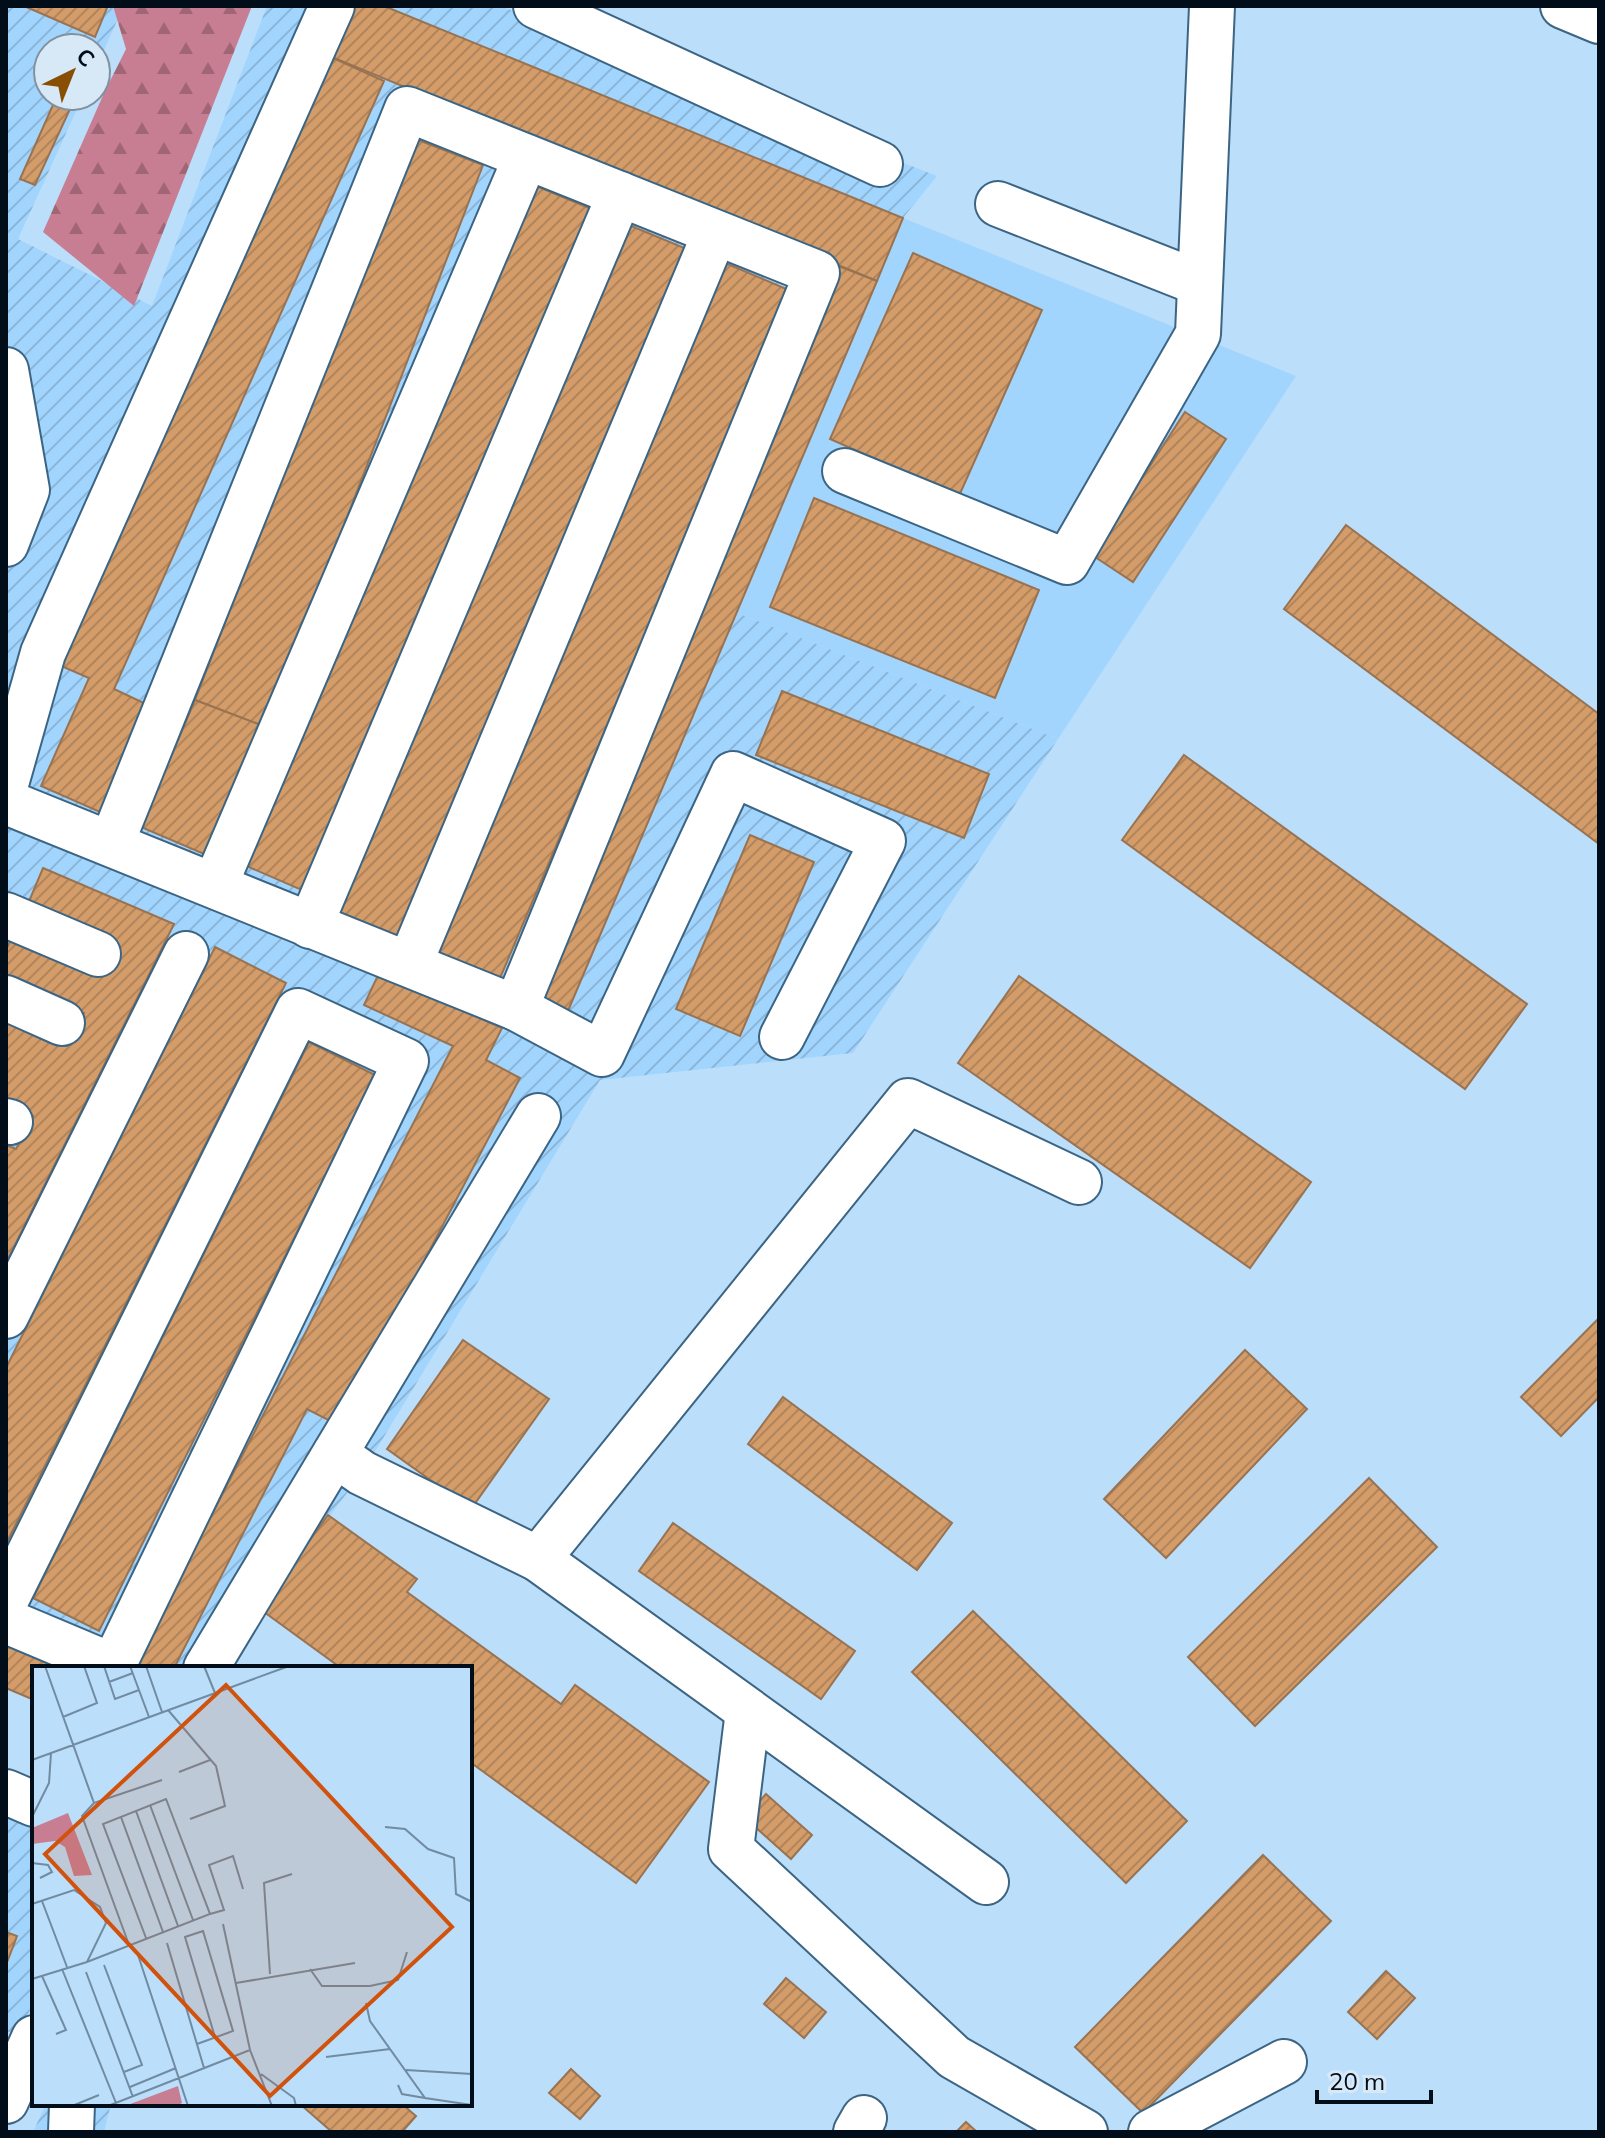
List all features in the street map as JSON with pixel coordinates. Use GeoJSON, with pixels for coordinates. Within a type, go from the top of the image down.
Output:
{"type":"FeatureCollection","features":[{"type":"Feature","properties":{"kind":"street"},"geometry":{"type":"LineString","coordinates":[[6,784],[43,653],[332,6]]}},
{"type":"Feature","properties":{"kind":"street"},"geometry":{"type":"LineString","coordinates":[[536,6],[880,164]]}},
{"type":"Feature","properties":{"kind":"street"},"geometry":{"type":"LineString","coordinates":[[845,471],[1067,562],[1198,334],[1212,6]]}},
{"type":"Feature","properties":{"kind":"street"},"geometry":{"type":"LineString","coordinates":[[1563,6],[1599,21]]}},
{"type":"Feature","properties":{"kind":"street"},"geometry":{"type":"LineString","coordinates":[[112,842],[407,109],[817,273],[516,1008]]}},
{"type":"Feature","properties":{"kind":"street"},"geometry":{"type":"LineString","coordinates":[[215,885],[526,157]]}},
{"type":"Feature","properties":{"kind":"street"},"geometry":{"type":"LineString","coordinates":[[310,926],[620,194]]}},
{"type":"Feature","properties":{"kind":"street"},"geometry":{"type":"LineString","coordinates":[[998,204],[1199,283]]}},
{"type":"Feature","properties":{"kind":"street"},"geometry":{"type":"LineString","coordinates":[[410,963],[715,233]]}},
{"type":"Feature","properties":{"kind":"street"},"geometry":{"type":"LineString","coordinates":[[6,370],[27,490],[6,544]]}},
{"type":"Feature","properties":{"kind":"street"},"geometry":{"type":"LineString","coordinates":[[6,802],[112,842],[310,926],[410,963],[516,1008],[602,1054],[733,774],[883,841],[782,1037]]}},
{"type":"Feature","properties":{"kind":"street"},"geometry":{"type":"LineString","coordinates":[[6,915],[98,954]]}},
{"type":"Feature","properties":{"kind":"street"},"geometry":{"type":"LineString","coordinates":[[6,1316],[186,954]]}},
{"type":"Feature","properties":{"kind":"street"},"geometry":{"type":"LineString","coordinates":[[6,998],[62,1023]]}},
{"type":"Feature","properties":{"kind":"street"},"geometry":{"type":"LineString","coordinates":[[6,1600],[298,1011],[406,1061],[113,1666],[6,1621]]}},
{"type":"Feature","properties":{"kind":"street"},"geometry":{"type":"LineString","coordinates":[[538,1559],[908,1101],[1079,1182]]}},
{"type":"Feature","properties":{"kind":"street"},"geometry":{"type":"LineString","coordinates":[[207,1666],[538,1116]]}},
{"type":"Feature","properties":{"kind":"street"},"geometry":{"type":"LineString","coordinates":[[335,1454],[362,1473],[538,1559],[986,1882]]}},
{"type":"Feature","properties":{"kind":"street"},"geometry":{"type":"LineString","coordinates":[[748,1711],[731,1849],[954,2057],[1085,2132]]}},
{"type":"Feature","properties":{"kind":"street"},"geometry":{"type":"LineString","coordinates":[[6,1792],[32,1803]]}},
{"type":"Feature","properties":{"kind":"street"},"geometry":{"type":"LineString","coordinates":[[6,2101],[32,2042]]}},
{"type":"Feature","properties":{"kind":"street"},"geometry":{"type":"LineString","coordinates":[[1151,2132],[1284,2062]]}},
{"type":"Feature","properties":{"kind":"street"},"geometry":{"type":"LineString","coordinates":[[71,2132],[72,2106]]}},
{"type":"Feature","properties":{"kind":"shaded area"},"geometry":{"type":"Polygon","coordinates":[[[6,6],[109,6],[121,12],[112,32],[32,32],[32,112],[76,112],[18,239],[152,306],[267,6],[500,6],[937,176],[903,218],[737,613],[1058,739],[853,1053],[600,1080],[362,1473],[260,1609],[208,1666],[32,1666],[32,1699],[6,1688],[6,6]]]}},
{"type":"Feature","properties":{"kind":"shaded area"},"geometry":{"type":"Polygon","coordinates":[[[903,218],[1296,376],[1058,739],[737,613],[903,218]]]}},
{"type":"Feature","properties":{"kind":"shaded area"},"geometry":{"type":"Polygon","coordinates":[[[6,1809],[32,1818],[32,2006],[19,2035],[6,2031],[6,1809]]]}},
{"type":"Feature","properties":{"kind":"shaded area"},"geometry":{"type":"Polygon","coordinates":[[[45,2106],[110,2106],[104,2132],[33,2132],[45,2106]]]}},
{"type":"Feature","properties":{"kind":"green space"},"geometry":{"type":"Polygon","coordinates":[[[113,6],[252,6],[134,306],[43,232],[96,112],[112,112],[112,77],[126,49],[113,6]]]}},
{"type":"Feature","properties":{"kind":"building"},"geometry":{"type":"Polygon","coordinates":[[[24,6],[107,8],[97,32],[84,32],[24,6]]]}},
{"type":"Feature","properties":{"kind":"building"},"geometry":{"type":"Polygon","coordinates":[[[340,6],[384,6],[903,218],[877,281],[322,53],[340,6]]]}},
{"type":"Feature","properties":{"kind":"building"},"geometry":{"type":"Polygon","coordinates":[[[322,53],[384,81],[114,689],[148,705],[100,812],[41,786],[89,678],[52,662],[322,53]]]}},
{"type":"Feature","properties":{"kind":"building"},"geometry":{"type":"Polygon","coordinates":[[[50,112],[69,112],[35,185],[20,179],[50,112]]]}},
{"type":"Feature","properties":{"kind":"building"},"geometry":{"type":"Polygon","coordinates":[[[413,138],[483,165],[266,727],[195,700],[413,138]]]}},
{"type":"Feature","properties":{"kind":"building"},"geometry":{"type":"Polygon","coordinates":[[[529,183],[599,212],[311,894],[242,864],[529,183]]]}},
{"type":"Feature","properties":{"kind":"building"},"geometry":{"type":"Polygon","coordinates":[[[624,223],[694,252],[405,944],[334,915],[624,223]]]}},
{"type":"Feature","properties":{"kind":"building"},"geometry":{"type":"Polygon","coordinates":[[[913,253],[1042,310],[959,496],[830,439],[913,253]]]}},
{"type":"Feature","properties":{"kind":"building"},"geometry":{"type":"Polygon","coordinates":[[[718,260],[791,291],[498,983],[425,953],[718,260]]]}},
{"type":"Feature","properties":{"kind":"building"},"geometry":{"type":"Polygon","coordinates":[[[836,265],[877,281],[565,1018],[531,1004],[836,265]]]}},
{"type":"Feature","properties":{"kind":"building"},"geometry":{"type":"Polygon","coordinates":[[[1185,412],[1226,439],[1133,582],[1092,555],[1185,412]]]}},
{"type":"Feature","properties":{"kind":"building"},"geometry":{"type":"Polygon","coordinates":[[[814,498],[1039,590],[995,698],[770,607],[814,498]]]}},
{"type":"Feature","properties":{"kind":"building"},"geometry":{"type":"Polygon","coordinates":[[[1346,525],[1599,714],[1599,844],[1284,609],[1346,525]]]}},
{"type":"Feature","properties":{"kind":"building"},"geometry":{"type":"Polygon","coordinates":[[[782,691],[989,774],[964,838],[756,755],[782,691]]]}},
{"type":"Feature","properties":{"kind":"building"},"geometry":{"type":"Polygon","coordinates":[[[195,700],[266,727],[211,857],[141,827],[195,700]]]}},
{"type":"Feature","properties":{"kind":"building"},"geometry":{"type":"Polygon","coordinates":[[[1184,755],[1527,1004],[1465,1089],[1122,840],[1184,755]]]}},
{"type":"Feature","properties":{"kind":"building"},"geometry":{"type":"Polygon","coordinates":[[[750,835],[814,862],[740,1036],[676,1009],[750,835]]]}},
{"type":"Feature","properties":{"kind":"building"},"geometry":{"type":"Polygon","coordinates":[[[43,868],[174,924],[6,1263],[6,1145],[16,1149],[33,1116],[6,1104],[6,1020],[67,1046],[84,1013],[6,982],[6,950],[11,939],[102,975],[118,944],[27,906],[43,868]]]}},
{"type":"Feature","properties":{"kind":"building"},"geometry":{"type":"Polygon","coordinates":[[[215,947],[286,983],[6,1544],[6,1368],[215,947]]]}},
{"type":"Feature","properties":{"kind":"building"},"geometry":{"type":"Polygon","coordinates":[[[379,973],[502,1028],[486,1060],[520,1078],[338,1425],[307,1409],[175,1666],[134,1666],[453,1046],[364,1005],[379,973]]]}},
{"type":"Feature","properties":{"kind":"building"},"geometry":{"type":"Polygon","coordinates":[[[1019,976],[1311,1182],[1250,1268],[958,1063],[1019,976]]]}},
{"type":"Feature","properties":{"kind":"building"},"geometry":{"type":"Polygon","coordinates":[[[309,1042],[375,1075],[99,1631],[33,1598],[309,1042]]]}},
{"type":"Feature","properties":{"kind":"building"},"geometry":{"type":"Polygon","coordinates":[[[1599,1318],[1599,1397],[1561,1436],[1521,1397],[1599,1318]]]}},
{"type":"Feature","properties":{"kind":"building"},"geometry":{"type":"Polygon","coordinates":[[[463,1340],[549,1399],[471,1509],[387,1449],[463,1340]]]}},
{"type":"Feature","properties":{"kind":"building"},"geometry":{"type":"Polygon","coordinates":[[[1245,1350],[1307,1409],[1166,1558],[1104,1499],[1245,1350]]]}},
{"type":"Feature","properties":{"kind":"building"},"geometry":{"type":"Polygon","coordinates":[[[783,1397],[952,1523],[917,1570],[748,1444],[783,1397]]]}},
{"type":"Feature","properties":{"kind":"building"},"geometry":{"type":"Polygon","coordinates":[[[1369,1478],[1437,1547],[1255,1726],[1188,1657],[1369,1478]]]}},
{"type":"Feature","properties":{"kind":"building"},"geometry":{"type":"Polygon","coordinates":[[[328,1515],[417,1579],[407,1592],[561,1704],[575,1685],[709,1782],[636,1883],[472,1763],[472,1666],[338,1666],[260,1609],[328,1515]]]}},
{"type":"Feature","properties":{"kind":"building"},"geometry":{"type":"Polygon","coordinates":[[[673,1523],[855,1651],[821,1699],[639,1571],[673,1523]]]}},
{"type":"Feature","properties":{"kind":"building"},"geometry":{"type":"Polygon","coordinates":[[[973,1611],[1187,1821],[1126,1883],[912,1672],[973,1611]]]}},
{"type":"Feature","properties":{"kind":"building"},"geometry":{"type":"Polygon","coordinates":[[[6,1645],[54,1666],[32,1666],[32,1699],[6,1688],[6,1645]]]}},
{"type":"Feature","properties":{"kind":"building"},"geometry":{"type":"Polygon","coordinates":[[[766,1794],[812,1835],[791,1859],[745,1818],[766,1794]]]}},
{"type":"Feature","properties":{"kind":"building"},"geometry":{"type":"Polygon","coordinates":[[[1263,1855],[1331,1921],[1143,2113],[1075,2047],[1263,1855]]]}},
{"type":"Feature","properties":{"kind":"building"},"geometry":{"type":"Polygon","coordinates":[[[6,1932],[17,1936],[6,1965],[6,1932]]]}},
{"type":"Feature","properties":{"kind":"building"},"geometry":{"type":"Polygon","coordinates":[[[1386,1971],[1415,1998],[1377,2039],[1348,2012],[1386,1971]]]}},
{"type":"Feature","properties":{"kind":"building"},"geometry":{"type":"Polygon","coordinates":[[[786,1978],[826,2012],[804,2038],[764,2004],[786,1978]]]}},
{"type":"Feature","properties":{"kind":"building"},"geometry":{"type":"Polygon","coordinates":[[[571,2069],[600,2096],[580,2119],[549,2093],[571,2069]]]}},
{"type":"Feature","properties":{"kind":"building"},"geometry":{"type":"Polygon","coordinates":[[[302,2106],[404,2106],[416,2116],[402,2132],[332,2132],[302,2106]]]}},
{"type":"Feature","properties":{"kind":"building"},"geometry":{"type":"Polygon","coordinates":[[[966,2122],[977,2132],[956,2132],[966,2122]]]}}]}
